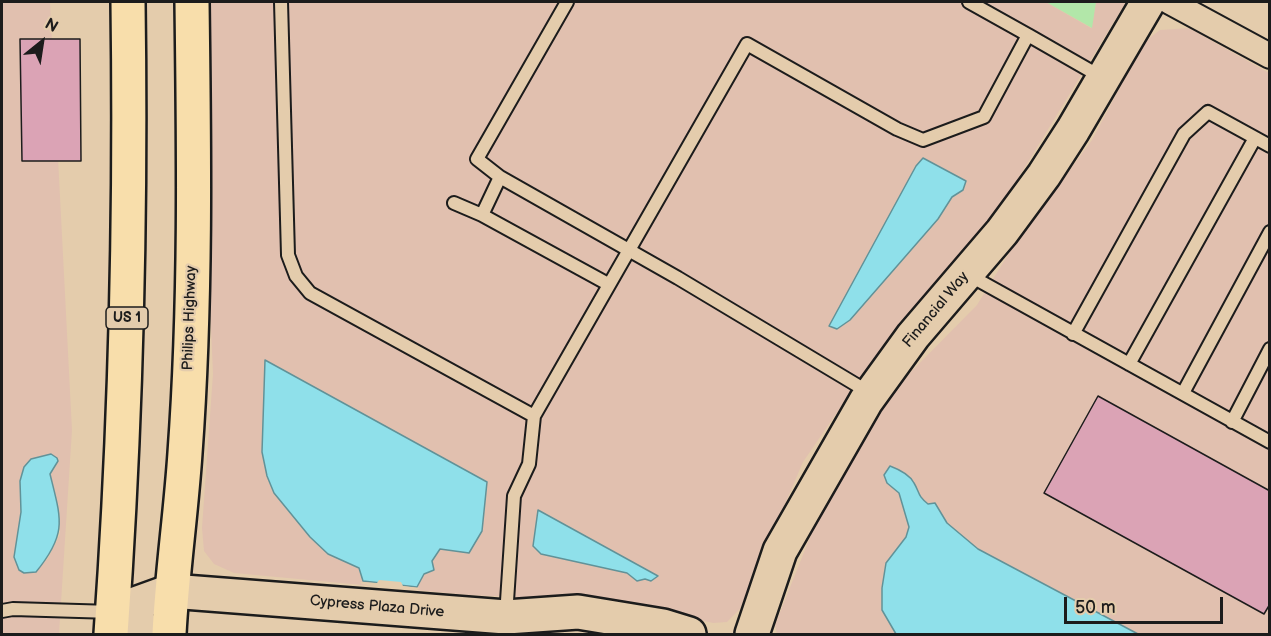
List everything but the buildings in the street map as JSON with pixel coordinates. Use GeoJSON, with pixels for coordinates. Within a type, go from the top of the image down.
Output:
{"type":"FeatureCollection","features":[{"type":"Feature","properties":{"kind":"main road","name":"US 1"},"geometry":{"type":"LineString","coordinates":[[112,623],[128,298],[130,140],[128,2]]}},
{"type":"Feature","properties":{"kind":"main road","name":"Philips Highway"},"geometry":{"type":"LineString","coordinates":[[169,634],[185,453],[192,298],[194,136],[192,2]]}},
{"type":"Feature","properties":{"kind":"street","name":"Financial Way"},"geometry":{"type":"LineString","coordinates":[[752,634],[780,551],[871,394],[913,336],[1002,232],[1044,175],[1148,2]]}},
{"type":"Feature","properties":{"kind":"street"},"geometry":{"type":"LineString","coordinates":[[1170,2],[1269,56]]}},
{"type":"Feature","properties":{"kind":"street","name":"Cypress Plaza Drive"},"geometry":{"type":"LineString","coordinates":[[112,623],[171,591],[426,610],[504,626],[578,612],[663,626],[689,634]]}},
{"type":"Feature","properties":{"kind":"street"},"geometry":{"type":"LineString","coordinates":[[112,623],[154,634]]}},
{"type":"Feature","properties":{"kind":"lane"},"geometry":{"type":"LineString","coordinates":[[281,2],[288,255],[296,276],[310,293],[534,416]]}},
{"type":"Feature","properties":{"kind":"lane"},"geometry":{"type":"LineString","coordinates":[[567,2],[477,159],[500,177],[628,249],[871,394]]}},
{"type":"Feature","properties":{"kind":"lane"},"geometry":{"type":"LineString","coordinates":[[969,2],[1104,78]]}},
{"type":"Feature","properties":{"kind":"lane"},"geometry":{"type":"LineString","coordinates":[[504,626],[514,496],[529,464],[534,416],[747,44],[897,129],[923,140],[984,117],[1028,35]]}},
{"type":"Feature","properties":{"kind":"lane"},"geometry":{"type":"LineString","coordinates":[[1073,334],[1184,134],[1208,112],[1269,146]]}},
{"type":"Feature","properties":{"kind":"lane"},"geometry":{"type":"LineString","coordinates":[[1129,364],[1254,138]]}},
{"type":"Feature","properties":{"kind":"lane"},"geometry":{"type":"LineString","coordinates":[[482,214],[500,177]]}},
{"type":"Feature","properties":{"kind":"lane"},"geometry":{"type":"LineString","coordinates":[[454,203],[482,214],[608,284]]}},
{"type":"Feature","properties":{"kind":"lane"},"geometry":{"type":"LineString","coordinates":[[1183,393],[1269,232]]}},
{"type":"Feature","properties":{"kind":"lane"},"geometry":{"type":"LineString","coordinates":[[966,274],[1269,442]]}},
{"type":"Feature","properties":{"kind":"lane"},"geometry":{"type":"LineString","coordinates":[[1232,422],[1269,349]]}},
{"type":"Feature","properties":{"kind":"lane"},"geometry":{"type":"LineString","coordinates":[[2,610],[13,609],[112,623]]}},
{"type":"Feature","properties":{"kind":"shaded area"},"geometry":{"type":"Polygon","coordinates":[[[2,2],[50,2],[72,430],[59,634],[2,634],[2,2]],[[58,461],[20,481],[21,512],[14,557],[25,573],[36,571],[48,558],[60,534],[60,516],[50,474],[58,461]]]}},
{"type":"Feature","properties":{"kind":"shaded area"},"geometry":{"type":"Polygon","coordinates":[[[197,2],[1046,2],[1091,28],[1096,2],[1126,2],[1003,203],[886,341],[803,462],[740,609],[727,622],[713,623],[600,598],[560,599],[469,595],[234,573],[214,564],[204,551],[202,528],[213,374],[197,2]]]}},
{"type":"Feature","properties":{"kind":"shaded area"},"geometry":{"type":"Polygon","coordinates":[[[1189,28],[1269,73],[1269,634],[1138,634],[978,549],[947,523],[941,512],[918,496],[914,482],[899,469],[887,483],[899,493],[909,527],[906,537],[886,563],[882,610],[896,634],[777,634],[775,625],[822,507],[866,429],[897,386],[977,305],[1014,245],[1092,140],[1144,42],[1160,30],[1189,28]]]}},
{"type":"Feature","properties":{"kind":"green space"},"geometry":{"type":"Polygon","coordinates":[[[1046,2],[1096,2],[1092,28],[1046,2]]]}},
{"type":"Feature","properties":{"kind":"water"},"geometry":{"type":"Polygon","coordinates":[[[923,158],[966,181],[963,190],[952,197],[938,219],[850,320],[837,329],[829,326],[916,166],[923,158]]]}},
{"type":"Feature","properties":{"kind":"water"},"geometry":{"type":"Polygon","coordinates":[[[265,360],[487,482],[482,531],[469,553],[440,549],[432,561],[434,570],[424,574],[417,587],[363,581],[359,568],[328,554],[310,537],[274,493],[267,476],[262,452],[265,360]]]}},
{"type":"Feature","properties":{"kind":"water"},"geometry":{"type":"Polygon","coordinates":[[[51,454],[58,461],[50,474],[59,514],[57,536],[53,547],[36,572],[24,573],[19,570],[14,557],[21,512],[20,481],[24,467],[31,459],[51,454]]]}},
{"type":"Feature","properties":{"kind":"water"},"geometry":{"type":"Polygon","coordinates":[[[890,466],[910,477],[924,501],[928,504],[935,503],[947,523],[978,549],[1138,634],[896,634],[882,610],[882,588],[886,563],[906,537],[909,527],[899,493],[887,483],[884,475],[890,466]]]}},
{"type":"Feature","properties":{"kind":"water"},"geometry":{"type":"Polygon","coordinates":[[[538,510],[658,576],[651,581],[645,579],[637,581],[627,573],[541,554],[533,546],[538,510]]]}},
{"type":"Feature","properties":{"kind":"pier"},"geometry":{"type":"Polygon","coordinates":[[[379,580],[401,582],[403,586],[420,588],[406,589],[403,634],[371,634],[374,586],[360,582],[377,583],[379,580]]]}}]}
